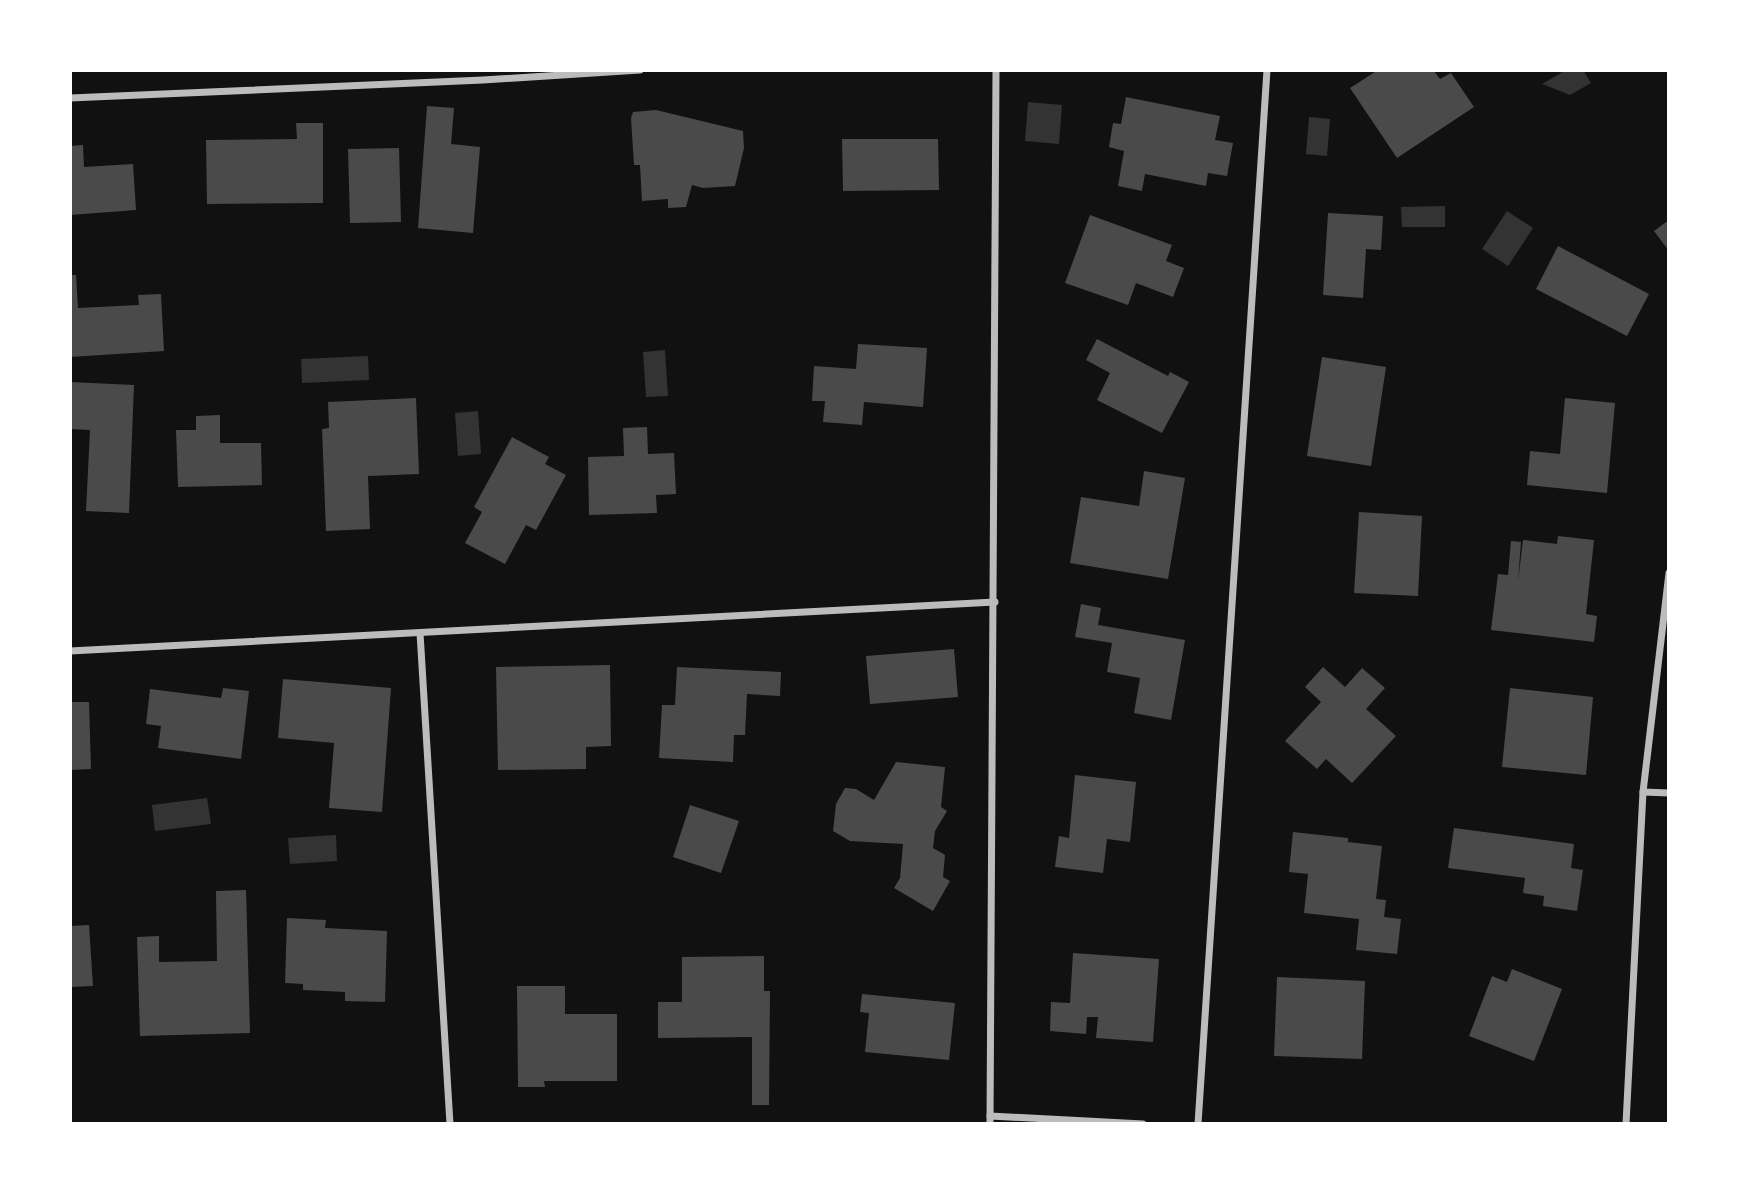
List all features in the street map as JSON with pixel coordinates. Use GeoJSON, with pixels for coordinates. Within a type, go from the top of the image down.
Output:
{"type":"FeatureCollection","features":[{"type":"Feature","properties":{"kind":"street"},"geometry":{"type":"LineString","coordinates":[[70,98],[640,70]]}},
{"type":"Feature","properties":{"kind":"street"},"geometry":{"type":"LineString","coordinates":[[996,70],[990,1120],[1143,1124]]}},
{"type":"Feature","properties":{"kind":"street"},"geometry":{"type":"LineString","coordinates":[[1198,1124],[1268,70]]}},
{"type":"Feature","properties":{"kind":"street"},"geometry":{"type":"LineString","coordinates":[[1626,1124],[1643,792],[1669,573]]}},
{"type":"Feature","properties":{"kind":"street"},"geometry":{"type":"LineString","coordinates":[[70,651],[995,602]]}},
{"type":"Feature","properties":{"kind":"street"},"geometry":{"type":"LineString","coordinates":[[420,633],[450,1124]]}},
{"type":"Feature","properties":{"kind":"street"},"geometry":{"type":"LineString","coordinates":[[1643,792],[1669,793]]}},
{"type":"Feature","properties":{"kind":"shaded area"},"geometry":{"type":"Polygon","coordinates":[[[1566,70],[1583,70],[1591,83],[1570,95],[1542,84],[1566,70]]]}},
{"type":"Feature","properties":{"kind":"shaded area"},"geometry":{"type":"Polygon","coordinates":[[[1028,102],[1062,105],[1059,144],[1025,141],[1028,102]]]}},
{"type":"Feature","properties":{"kind":"shaded area"},"geometry":{"type":"Polygon","coordinates":[[[1309,117],[1330,119],[1327,156],[1306,154],[1309,117]]]}},
{"type":"Feature","properties":{"kind":"shaded area"},"geometry":{"type":"Polygon","coordinates":[[[1445,206],[1445,227],[1402,227],[1401,207],[1445,206]]]}},
{"type":"Feature","properties":{"kind":"shaded area"},"geometry":{"type":"Polygon","coordinates":[[[1507,211],[1533,228],[1508,266],[1482,249],[1507,211]]]}},
{"type":"Feature","properties":{"kind":"shaded area"},"geometry":{"type":"Polygon","coordinates":[[[665,350],[668,396],[646,397],[643,352],[665,350]]]}},
{"type":"Feature","properties":{"kind":"shaded area"},"geometry":{"type":"Polygon","coordinates":[[[368,356],[369,380],[302,383],[301,359],[368,356]]]}},
{"type":"Feature","properties":{"kind":"shaded area"},"geometry":{"type":"Polygon","coordinates":[[[478,411],[481,454],[458,456],[455,413],[478,411]]]}},
{"type":"Feature","properties":{"kind":"shaded area"},"geometry":{"type":"Polygon","coordinates":[[[207,798],[211,824],[155,831],[152,805],[207,798]]]}},
{"type":"Feature","properties":{"kind":"shaded area"},"geometry":{"type":"Polygon","coordinates":[[[336,835],[337,861],[290,864],[288,838],[336,835]]]}},
{"type":"Feature","properties":{"kind":"building"},"geometry":{"type":"Polygon","coordinates":[[[1378,70],[1433,70],[1440,79],[1451,73],[1474,107],[1397,158],[1350,88],[1378,70]]]}},
{"type":"Feature","properties":{"kind":"building"},"geometry":{"type":"Polygon","coordinates":[[[1126,97],[1220,116],[1215,140],[1233,143],[1227,176],[1208,173],[1206,186],[1145,174],[1142,191],[1118,186],[1124,151],[1109,147],[1113,123],[1121,124],[1126,97]]]}},
{"type":"Feature","properties":{"kind":"building"},"geometry":{"type":"Polygon","coordinates":[[[427,106],[454,108],[451,144],[480,147],[473,233],[418,228],[427,106]]]}},
{"type":"Feature","properties":{"kind":"building"},"geometry":{"type":"Polygon","coordinates":[[[656,110],[743,131],[744,148],[735,186],[703,188],[692,185],[686,207],[668,208],[668,199],[642,201],[640,165],[634,165],[631,118],[633,112],[656,110]]]}},
{"type":"Feature","properties":{"kind":"building"},"geometry":{"type":"Polygon","coordinates":[[[296,123],[323,123],[323,203],[207,204],[206,140],[297,139],[296,123]]]}},
{"type":"Feature","properties":{"kind":"building"},"geometry":{"type":"Polygon","coordinates":[[[842,139],[938,139],[939,190],[843,191],[842,139]]]}},
{"type":"Feature","properties":{"kind":"building"},"geometry":{"type":"Polygon","coordinates":[[[83,145],[84,167],[133,164],[136,210],[70,215],[70,146],[83,145]]]}},
{"type":"Feature","properties":{"kind":"building"},"geometry":{"type":"Polygon","coordinates":[[[399,148],[401,222],[350,223],[348,149],[399,148]]]}},
{"type":"Feature","properties":{"kind":"building"},"geometry":{"type":"Polygon","coordinates":[[[1328,213],[1383,216],[1381,250],[1366,249],[1363,298],[1323,295],[1328,213]]]}},
{"type":"Feature","properties":{"kind":"building"},"geometry":{"type":"Polygon","coordinates":[[[1090,215],[1172,245],[1166,261],[1184,268],[1173,297],[1136,283],[1128,305],[1065,283],[1090,215]]]}},
{"type":"Feature","properties":{"kind":"building"},"geometry":{"type":"Polygon","coordinates":[[[1669,220],[1669,251],[1654,231],[1669,220]]]}},
{"type":"Feature","properties":{"kind":"building"},"geometry":{"type":"Polygon","coordinates":[[[1558,246],[1649,294],[1627,336],[1536,289],[1558,246]]]}},
{"type":"Feature","properties":{"kind":"building"},"geometry":{"type":"Polygon","coordinates":[[[70,275],[76,275],[78,308],[139,305],[138,295],[161,294],[164,351],[70,357],[70,275]]]}},
{"type":"Feature","properties":{"kind":"building"},"geometry":{"type":"Polygon","coordinates":[[[1097,339],[1168,376],[1170,372],[1189,382],[1162,433],[1097,400],[1110,373],[1086,360],[1097,339]]]}},
{"type":"Feature","properties":{"kind":"building"},"geometry":{"type":"Polygon","coordinates":[[[858,344],[927,348],[923,407],[864,402],[862,425],[823,422],[825,401],[812,401],[814,366],[856,369],[858,344]]]}},
{"type":"Feature","properties":{"kind":"building"},"geometry":{"type":"Polygon","coordinates":[[[1322,357],[1386,367],[1371,466],[1307,456],[1322,357]]]}},
{"type":"Feature","properties":{"kind":"building"},"geometry":{"type":"Polygon","coordinates":[[[70,382],[134,385],[129,513],[86,511],[90,430],[70,429],[70,382]]]}},
{"type":"Feature","properties":{"kind":"building"},"geometry":{"type":"Polygon","coordinates":[[[416,398],[419,474],[368,476],[370,529],[326,531],[322,429],[329,428],[328,402],[416,398]]]}},
{"type":"Feature","properties":{"kind":"building"},"geometry":{"type":"Polygon","coordinates":[[[1565,398],[1615,403],[1607,493],[1527,485],[1530,451],[1560,454],[1565,398]]]}},
{"type":"Feature","properties":{"kind":"building"},"geometry":{"type":"Polygon","coordinates":[[[220,415],[220,443],[261,443],[262,485],[178,487],[176,430],[196,430],[196,416],[220,415]]]}},
{"type":"Feature","properties":{"kind":"building"},"geometry":{"type":"Polygon","coordinates":[[[647,427],[648,454],[674,453],[676,494],[656,495],[657,513],[589,515],[588,457],[624,456],[623,428],[647,427]]]}},
{"type":"Feature","properties":{"kind":"building"},"geometry":{"type":"Polygon","coordinates":[[[512,437],[549,457],[545,464],[566,475],[536,530],[526,525],[505,564],[465,543],[482,512],[474,507],[512,437]]]}},
{"type":"Feature","properties":{"kind":"building"},"geometry":{"type":"Polygon","coordinates":[[[1144,471],[1185,478],[1168,579],[1070,563],[1081,497],[1139,506],[1144,471]]]}},
{"type":"Feature","properties":{"kind":"building"},"geometry":{"type":"Polygon","coordinates":[[[1359,512],[1422,516],[1418,596],[1354,593],[1359,512]]]}},
{"type":"Feature","properties":{"kind":"building"},"geometry":{"type":"Polygon","coordinates":[[[1558,536],[1594,540],[1586,614],[1597,616],[1594,642],[1491,630],[1498,574],[1508,575],[1511,541],[1521,542],[1518,581],[1523,540],[1557,544],[1558,536]]]}},
{"type":"Feature","properties":{"kind":"building"},"geometry":{"type":"Polygon","coordinates":[[[1081,604],[1101,608],[1098,625],[1185,640],[1171,720],[1134,713],[1140,678],[1107,672],[1112,643],[1075,637],[1081,604]]]}},
{"type":"Feature","properties":{"kind":"building"},"geometry":{"type":"Polygon","coordinates":[[[954,649],[958,697],[870,704],[866,656],[954,649]]]}},
{"type":"Feature","properties":{"kind":"building"},"geometry":{"type":"Polygon","coordinates":[[[610,665],[611,746],[586,747],[586,769],[498,770],[496,667],[610,665]]]}},
{"type":"Feature","properties":{"kind":"building"},"geometry":{"type":"Polygon","coordinates":[[[677,667],[781,672],[780,696],[747,694],[745,735],[734,735],[733,762],[659,758],[662,705],[675,705],[677,667]]]}},
{"type":"Feature","properties":{"kind":"building"},"geometry":{"type":"Polygon","coordinates":[[[1323,667],[1345,687],[1362,668],[1385,688],[1366,709],[1396,736],[1352,783],[1326,759],[1317,769],[1285,741],[1321,702],[1305,687],[1323,667]]]}},
{"type":"Feature","properties":{"kind":"building"},"geometry":{"type":"Polygon","coordinates":[[[283,679],[391,688],[382,812],[329,808],[334,743],[278,738],[283,679]]]}},
{"type":"Feature","properties":{"kind":"building"},"geometry":{"type":"Polygon","coordinates":[[[223,688],[249,691],[241,759],[158,748],[161,726],[146,724],[150,689],[221,698],[223,688]]]}},
{"type":"Feature","properties":{"kind":"building"},"geometry":{"type":"Polygon","coordinates":[[[1510,688],[1593,697],[1586,775],[1502,767],[1510,688]]]}},
{"type":"Feature","properties":{"kind":"building"},"geometry":{"type":"Polygon","coordinates":[[[70,702],[89,702],[91,769],[70,770],[70,702]]]}},
{"type":"Feature","properties":{"kind":"building"},"geometry":{"type":"Polygon","coordinates":[[[896,762],[945,767],[941,807],[947,811],[935,831],[933,848],[945,855],[943,877],[950,881],[933,911],[894,888],[900,878],[903,844],[850,841],[833,831],[836,804],[845,788],[856,789],[874,800],[896,762]]]}},
{"type":"Feature","properties":{"kind":"building"},"geometry":{"type":"Polygon","coordinates":[[[1075,775],[1136,782],[1130,842],[1107,839],[1103,873],[1055,867],[1059,836],[1069,838],[1075,775]]]}},
{"type":"Feature","properties":{"kind":"building"},"geometry":{"type":"Polygon","coordinates":[[[690,805],[739,821],[721,873],[673,857],[690,805]]]}},
{"type":"Feature","properties":{"kind":"building"},"geometry":{"type":"Polygon","coordinates":[[[1454,828],[1574,844],[1571,868],[1583,870],[1577,911],[1543,906],[1544,896],[1523,893],[1525,878],[1448,868],[1454,828]]]}},
{"type":"Feature","properties":{"kind":"building"},"geometry":{"type":"Polygon","coordinates":[[[1293,832],[1348,838],[1348,842],[1382,846],[1376,899],[1386,900],[1384,917],[1401,919],[1397,954],[1356,950],[1359,919],[1304,913],[1308,874],[1289,872],[1293,832]]]}},
{"type":"Feature","properties":{"kind":"building"},"geometry":{"type":"Polygon","coordinates":[[[246,890],[250,1033],[140,1036],[137,937],[159,936],[159,962],[217,961],[216,891],[246,890]]]}},
{"type":"Feature","properties":{"kind":"building"},"geometry":{"type":"Polygon","coordinates":[[[287,918],[326,920],[325,928],[387,931],[385,1002],[345,1001],[345,992],[303,990],[303,984],[285,983],[287,918]]]}},
{"type":"Feature","properties":{"kind":"building"},"geometry":{"type":"Polygon","coordinates":[[[89,925],[93,986],[70,987],[70,926],[89,925]]]}},
{"type":"Feature","properties":{"kind":"building"},"geometry":{"type":"Polygon","coordinates":[[[1073,953],[1159,959],[1153,1042],[1096,1038],[1098,1017],[1087,1017],[1086,1034],[1050,1031],[1051,1002],[1070,1003],[1073,953]]]}},
{"type":"Feature","properties":{"kind":"building"},"geometry":{"type":"Polygon","coordinates":[[[764,956],[764,991],[770,991],[769,1105],[752,1105],[752,1037],[658,1038],[658,1002],[682,1002],[682,957],[764,956]]]}},
{"type":"Feature","properties":{"kind":"building"},"geometry":{"type":"Polygon","coordinates":[[[1512,969],[1562,989],[1534,1061],[1469,1036],[1492,976],[1507,982],[1512,969]]]}},
{"type":"Feature","properties":{"kind":"building"},"geometry":{"type":"Polygon","coordinates":[[[1277,977],[1365,981],[1362,1059],[1274,1056],[1277,977]]]}},
{"type":"Feature","properties":{"kind":"building"},"geometry":{"type":"Polygon","coordinates":[[[517,986],[565,986],[565,1014],[617,1014],[617,1081],[544,1081],[545,1087],[518,1087],[517,986]]]}},
{"type":"Feature","properties":{"kind":"building"},"geometry":{"type":"Polygon","coordinates":[[[862,994],[955,1003],[949,1060],[865,1052],[869,1013],[860,1012],[862,994]]]}}]}
